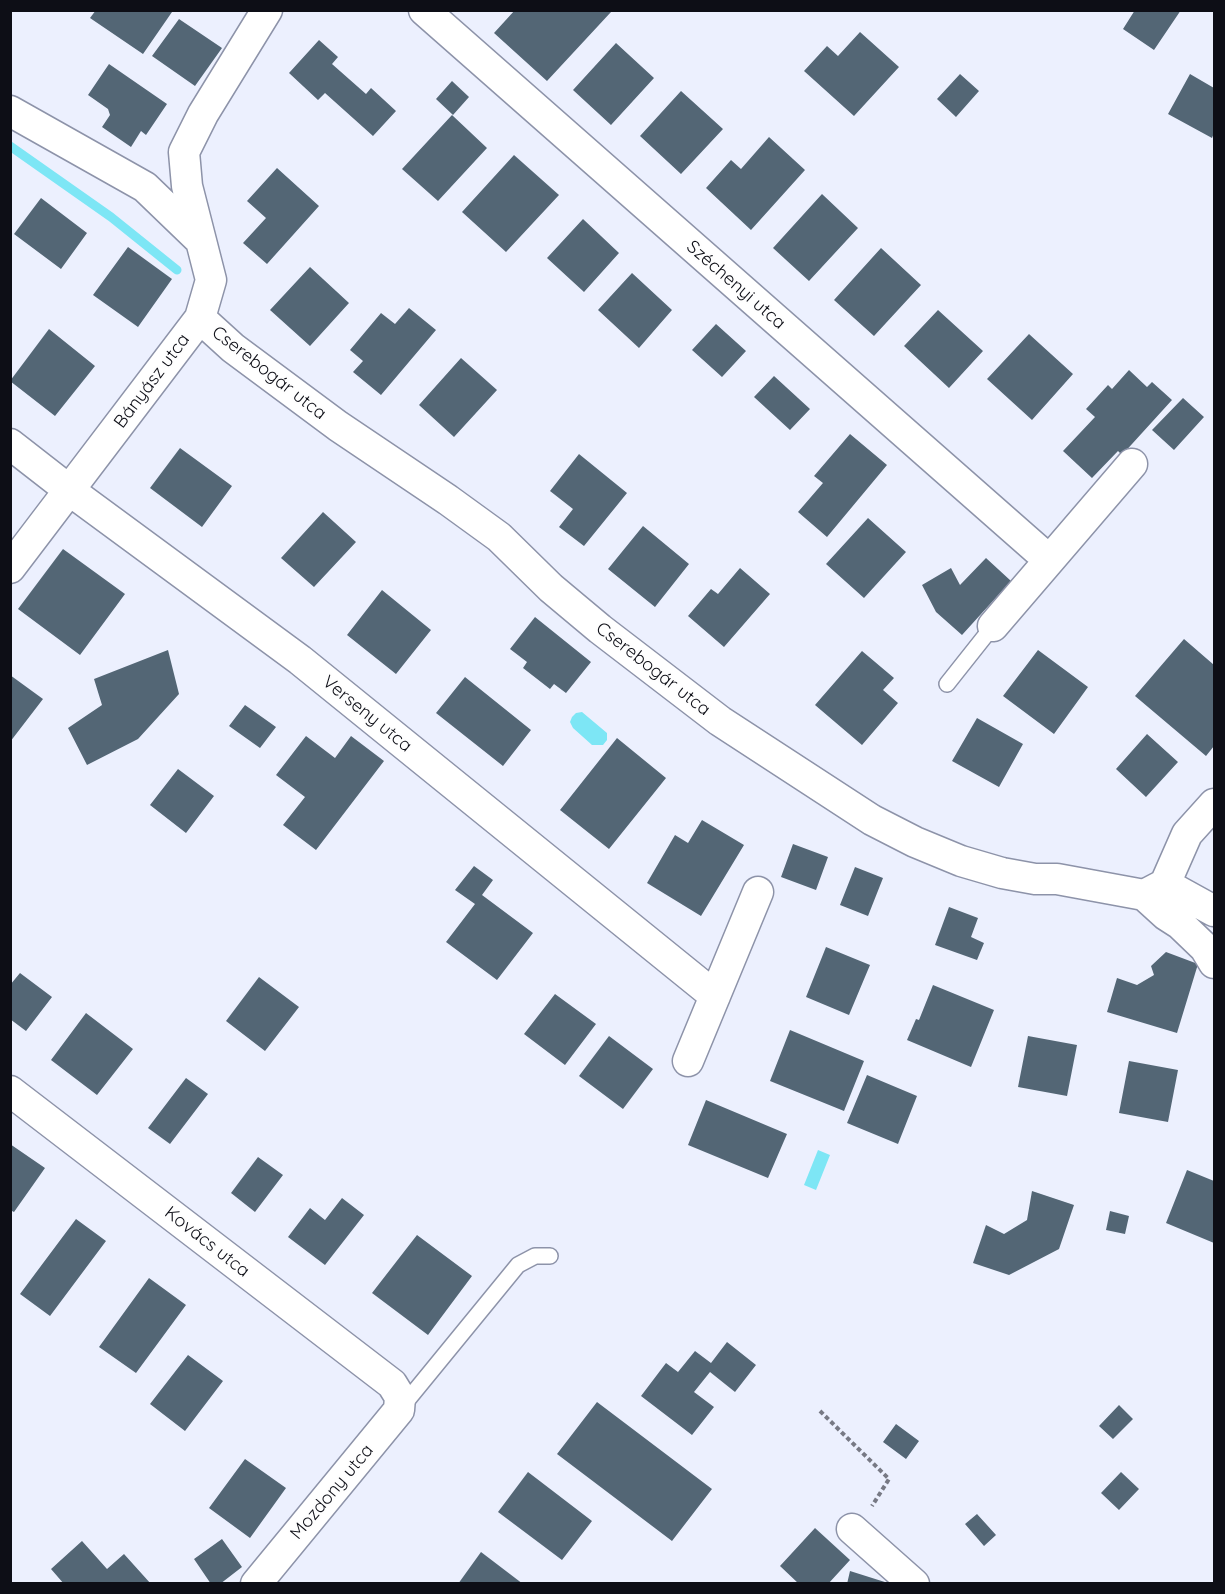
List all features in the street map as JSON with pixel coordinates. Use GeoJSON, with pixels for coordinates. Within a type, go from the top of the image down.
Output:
{"type":"FeatureCollection","features":[{"type":"Feature","properties":{"kind":"street","name":"Bányász utca"},"geometry":{"type":"LineString","coordinates":[[10,568],[200,318],[211,280],[187,186],[184,152],[203,114],[267,10]]}},
{"type":"Feature","properties":{"kind":"street","name":"Széchenyi utca"},"geometry":{"type":"LineString","coordinates":[[423,10],[1049,560]]}},
{"type":"Feature","properties":{"kind":"street"},"geometry":{"type":"LineString","coordinates":[[10,111],[145,187],[200,240]]}},
{"type":"Feature","properties":{"kind":"street","name":"Cserebogár utca"},"geometry":{"type":"LineString","coordinates":[[200,318],[233,348],[338,426],[499,537],[551,588],[720,721],[872,820],[915,842],[961,861],[1002,873],[1035,879],[1057,879],[1155,889],[1215,911]]}},
{"type":"Feature","properties":{"kind":"street","name":"Verseny utca"},"geometry":{"type":"LineString","coordinates":[[10,444],[300,660],[715,996]]}},
{"type":"Feature","properties":{"kind":"street"},"geometry":{"type":"LineString","coordinates":[[993,626],[1132,464]]}},
{"type":"Feature","properties":{"kind":"street"},"geometry":{"type":"LineString","coordinates":[[1215,804],[1187,834],[1155,889],[1166,915],[1180,924],[1205,948],[1215,963]]}},
{"type":"Feature","properties":{"kind":"street"},"geometry":{"type":"LineString","coordinates":[[688,1061],[758,892]]}},
{"type":"Feature","properties":{"kind":"street","name":"Kovács utca"},"geometry":{"type":"LineString","coordinates":[[10,1091],[392,1384],[400,1403]]}},
{"type":"Feature","properties":{"kind":"street","name":"Mozdony utca"},"geometry":{"type":"LineString","coordinates":[[256,1584],[400,1403]]}},
{"type":"Feature","properties":{"kind":"street"},"geometry":{"type":"LineString","coordinates":[[854,1531],[914,1584]]}},
{"type":"Feature","properties":{"kind":"lane"},"geometry":{"type":"LineString","coordinates":[[947,684],[993,626]]}},
{"type":"Feature","properties":{"kind":"lane"},"geometry":{"type":"LineString","coordinates":[[400,1403],[518,1265],[536,1256],[550,1256]]}},
{"type":"Feature","properties":{"kind":"path"},"geometry":{"type":"LineString","coordinates":[[820,1411],[889,1479],[854,1531]]}},
{"type":"Feature","properties":{"kind":"water"},"geometry":{"type":"Polygon","coordinates":[[[582,712],[607,733],[607,740],[603,745],[592,745],[573,728],[570,722],[572,717],[582,712]]]}},
{"type":"Feature","properties":{"kind":"water"},"geometry":{"type":"Polygon","coordinates":[[[818,1150],[830,1155],[816,1190],[804,1185],[818,1150]]]}},
{"type":"Feature","properties":{"kind":"building"},"geometry":{"type":"Polygon","coordinates":[[[96,10],[170,10],[172,12],[143,54],[90,18],[96,10]]]}},
{"type":"Feature","properties":{"kind":"building"},"geometry":{"type":"Polygon","coordinates":[[[515,10],[609,10],[611,12],[547,81],[494,33],[515,10]]]}},
{"type":"Feature","properties":{"kind":"building"},"geometry":{"type":"Polygon","coordinates":[[[1135,10],[1181,10],[1154,50],[1123,29],[1135,10]]]}},
{"type":"Feature","properties":{"kind":"building"},"geometry":{"type":"Polygon","coordinates":[[[179,19],[222,48],[195,86],[152,56],[179,19]]]}},
{"type":"Feature","properties":{"kind":"building"},"geometry":{"type":"Polygon","coordinates":[[[860,32],[899,67],[854,116],[804,71],[827,46],[838,56],[860,32]]]}},
{"type":"Feature","properties":{"kind":"building"},"geometry":{"type":"Polygon","coordinates":[[[319,40],[338,57],[332,64],[366,94],[371,88],[396,111],[373,136],[325,93],[318,100],[289,73],[319,40]]]}},
{"type":"Feature","properties":{"kind":"building"},"geometry":{"type":"Polygon","coordinates":[[[616,43],[654,78],[611,125],[573,90],[616,43]]]}},
{"type":"Feature","properties":{"kind":"building"},"geometry":{"type":"Polygon","coordinates":[[[109,64],[167,104],[146,135],[141,131],[131,147],[102,127],[110,115],[108,109],[88,95],[109,64]]]}},
{"type":"Feature","properties":{"kind":"building"},"geometry":{"type":"Polygon","coordinates":[[[960,74],[979,91],[956,117],[937,99],[960,74]]]}},
{"type":"Feature","properties":{"kind":"building"},"geometry":{"type":"Polygon","coordinates":[[[1190,74],[1214,88],[1212,138],[1168,114],[1190,74]]]}},
{"type":"Feature","properties":{"kind":"building"},"geometry":{"type":"Polygon","coordinates":[[[452,81],[469,97],[453,115],[436,99],[452,81]]]}},
{"type":"Feature","properties":{"kind":"building"},"geometry":{"type":"Polygon","coordinates":[[[681,91],[723,129],[681,174],[640,136],[681,91]]]}},
{"type":"Feature","properties":{"kind":"building"},"geometry":{"type":"Polygon","coordinates":[[[452,115],[487,148],[438,201],[402,169],[452,115]]]}},
{"type":"Feature","properties":{"kind":"building"},"geometry":{"type":"Polygon","coordinates":[[[769,137],[805,170],[751,230],[706,188],[731,160],[741,169],[769,137]]]}},
{"type":"Feature","properties":{"kind":"building"},"geometry":{"type":"Polygon","coordinates":[[[514,155],[559,195],[506,252],[462,212],[514,155]]]}},
{"type":"Feature","properties":{"kind":"building"},"geometry":{"type":"Polygon","coordinates":[[[277,168],[319,206],[267,264],[243,243],[266,218],[247,201],[277,168]]]}},
{"type":"Feature","properties":{"kind":"building"},"geometry":{"type":"Polygon","coordinates":[[[822,194],[858,228],[809,281],[773,248],[822,194]]]}},
{"type":"Feature","properties":{"kind":"building"},"geometry":{"type":"Polygon","coordinates":[[[41,198],[87,233],[61,269],[14,234],[41,198]]]}},
{"type":"Feature","properties":{"kind":"building"},"geometry":{"type":"Polygon","coordinates":[[[583,219],[619,253],[584,292],[547,258],[583,219]]]}},
{"type":"Feature","properties":{"kind":"building"},"geometry":{"type":"Polygon","coordinates":[[[128,247],[172,279],[138,327],[93,295],[128,247]]]}},
{"type":"Feature","properties":{"kind":"building"},"geometry":{"type":"Polygon","coordinates":[[[881,248],[921,285],[874,336],[834,300],[881,248]]]}},
{"type":"Feature","properties":{"kind":"building"},"geometry":{"type":"Polygon","coordinates":[[[310,267],[349,303],[310,346],[270,310],[310,267]]]}},
{"type":"Feature","properties":{"kind":"building"},"geometry":{"type":"Polygon","coordinates":[[[632,273],[672,310],[639,348],[598,310],[632,273]]]}},
{"type":"Feature","properties":{"kind":"building"},"geometry":{"type":"Polygon","coordinates":[[[409,308],[436,330],[381,395],[353,372],[363,361],[350,350],[381,313],[395,324],[409,308]]]}},
{"type":"Feature","properties":{"kind":"building"},"geometry":{"type":"Polygon","coordinates":[[[938,310],[983,351],[949,388],[904,346],[938,310]]]}},
{"type":"Feature","properties":{"kind":"building"},"geometry":{"type":"Polygon","coordinates":[[[716,324],[746,351],[722,377],[692,350],[716,324]]]}},
{"type":"Feature","properties":{"kind":"building"},"geometry":{"type":"Polygon","coordinates":[[[49,329],[95,366],[55,416],[10,381],[49,329]]]}},
{"type":"Feature","properties":{"kind":"building"},"geometry":{"type":"Polygon","coordinates":[[[1029,334],[1073,374],[1032,420],[987,379],[1029,334]]]}},
{"type":"Feature","properties":{"kind":"building"},"geometry":{"type":"Polygon","coordinates":[[[461,358],[497,390],[454,437],[419,405],[461,358]]]}},
{"type":"Feature","properties":{"kind":"building"},"geometry":{"type":"Polygon","coordinates":[[[1129,370],[1147,387],[1152,382],[1172,400],[1122,455],[1118,451],[1092,478],[1063,451],[1095,417],[1086,409],[1108,385],[1112,389],[1129,370]]]}},
{"type":"Feature","properties":{"kind":"building"},"geometry":{"type":"Polygon","coordinates":[[[774,376],[810,409],[790,430],[754,397],[774,376]]]}},
{"type":"Feature","properties":{"kind":"building"},"geometry":{"type":"Polygon","coordinates":[[[1183,398],[1204,417],[1174,450],[1152,430],[1183,398]]]}},
{"type":"Feature","properties":{"kind":"building"},"geometry":{"type":"Polygon","coordinates":[[[850,434],[887,465],[827,537],[798,512],[823,483],[814,476],[850,434]]]}},
{"type":"Feature","properties":{"kind":"building"},"geometry":{"type":"Polygon","coordinates":[[[180,448],[232,486],[202,527],[150,488],[180,448]]]}},
{"type":"Feature","properties":{"kind":"building"},"geometry":{"type":"Polygon","coordinates":[[[579,454],[627,493],[584,546],[559,527],[573,509],[550,491],[579,454]]]}},
{"type":"Feature","properties":{"kind":"building"},"geometry":{"type":"Polygon","coordinates":[[[323,512],[356,542],[314,587],[281,558],[323,512]]]}},
{"type":"Feature","properties":{"kind":"building"},"geometry":{"type":"Polygon","coordinates":[[[868,518],[906,552],[864,598],[826,564],[868,518]]]}},
{"type":"Feature","properties":{"kind":"building"},"geometry":{"type":"Polygon","coordinates":[[[643,526],[689,564],[655,607],[608,569],[643,526]]]}},
{"type":"Feature","properties":{"kind":"building"},"geometry":{"type":"Polygon","coordinates":[[[63,549],[125,594],[80,655],[18,609],[63,549]]]}},
{"type":"Feature","properties":{"kind":"building"},"geometry":{"type":"Polygon","coordinates":[[[986,558],[1011,581],[962,635],[936,612],[922,585],[951,568],[960,585],[986,558]]]}},
{"type":"Feature","properties":{"kind":"building"},"geometry":{"type":"Polygon","coordinates":[[[740,568],[770,594],[724,647],[688,616],[711,589],[718,594],[740,568]]]}},
{"type":"Feature","properties":{"kind":"building"},"geometry":{"type":"Polygon","coordinates":[[[382,590],[431,630],[396,674],[347,635],[382,590]]]}},
{"type":"Feature","properties":{"kind":"building"},"geometry":{"type":"Polygon","coordinates":[[[535,617],[591,662],[566,693],[554,684],[550,689],[523,668],[527,662],[510,649],[535,617]]]}},
{"type":"Feature","properties":{"kind":"building"},"geometry":{"type":"Polygon","coordinates":[[[1184,639],[1214,665],[1214,746],[1206,756],[1135,696],[1184,639]]]}},
{"type":"Feature","properties":{"kind":"building"},"geometry":{"type":"Polygon","coordinates":[[[168,650],[179,694],[138,739],[87,765],[68,728],[102,705],[94,679],[168,650]]]}},
{"type":"Feature","properties":{"kind":"building"},"geometry":{"type":"Polygon","coordinates":[[[1038,650],[1088,687],[1054,734],[1003,696],[1038,650]]]}},
{"type":"Feature","properties":{"kind":"building"},"geometry":{"type":"Polygon","coordinates":[[[862,651],[894,678],[883,690],[898,703],[862,745],[815,705],[862,651]]]}},
{"type":"Feature","properties":{"kind":"building"},"geometry":{"type":"Polygon","coordinates":[[[10,675],[43,699],[10,742],[10,675]]]}},
{"type":"Feature","properties":{"kind":"building"},"geometry":{"type":"Polygon","coordinates":[[[465,677],[531,730],[503,766],[436,713],[465,677]]]}},
{"type":"Feature","properties":{"kind":"building"},"geometry":{"type":"Polygon","coordinates":[[[245,705],[276,727],[260,748],[229,726],[245,705]]]}},
{"type":"Feature","properties":{"kind":"building"},"geometry":{"type":"Polygon","coordinates":[[[977,718],[1023,744],[999,787],[952,761],[977,718]]]}},
{"type":"Feature","properties":{"kind":"building"},"geometry":{"type":"Polygon","coordinates":[[[1147,734],[1178,762],[1146,797],[1116,769],[1147,734]]]}},
{"type":"Feature","properties":{"kind":"building"},"geometry":{"type":"Polygon","coordinates":[[[306,736],[335,758],[351,736],[384,761],[316,850],[283,825],[305,797],[276,775],[306,736]]]}},
{"type":"Feature","properties":{"kind":"building"},"geometry":{"type":"Polygon","coordinates":[[[617,738],[666,778],[609,849],[560,810],[617,738]]]}},
{"type":"Feature","properties":{"kind":"building"},"geometry":{"type":"Polygon","coordinates":[[[178,769],[214,796],[186,833],[150,805],[178,769]]]}},
{"type":"Feature","properties":{"kind":"building"},"geometry":{"type":"Polygon","coordinates":[[[702,820],[744,845],[701,916],[647,883],[675,835],[688,843],[702,820]]]}},
{"type":"Feature","properties":{"kind":"building"},"geometry":{"type":"Polygon","coordinates":[[[793,844],[828,857],[816,890],[781,877],[793,844]]]}},
{"type":"Feature","properties":{"kind":"building"},"geometry":{"type":"Polygon","coordinates":[[[474,866],[493,880],[482,895],[533,933],[497,980],[446,942],[475,904],[455,890],[474,866]]]}},
{"type":"Feature","properties":{"kind":"building"},"geometry":{"type":"Polygon","coordinates":[[[855,867],[883,878],[868,916],[840,905],[855,867]]]}},
{"type":"Feature","properties":{"kind":"building"},"geometry":{"type":"Polygon","coordinates":[[[949,907],[978,918],[971,937],[984,943],[977,960],[935,945],[949,907]]]}},
{"type":"Feature","properties":{"kind":"building"},"geometry":{"type":"Polygon","coordinates":[[[826,947],[870,965],[849,1015],[806,997],[826,947]]]}},
{"type":"Feature","properties":{"kind":"building"},"geometry":{"type":"Polygon","coordinates":[[[1166,952],[1198,964],[1177,1033],[1107,1012],[1117,978],[1137,985],[1154,975],[1151,966],[1166,952]]]}},
{"type":"Feature","properties":{"kind":"building"},"geometry":{"type":"Polygon","coordinates":[[[20,973],[52,997],[26,1031],[10,1019],[10,985],[20,973]]]}},
{"type":"Feature","properties":{"kind":"building"},"geometry":{"type":"Polygon","coordinates":[[[259,977],[299,1007],[265,1051],[226,1021],[259,977]]]}},
{"type":"Feature","properties":{"kind":"building"},"geometry":{"type":"Polygon","coordinates":[[[933,985],[994,1010],[971,1067],[907,1040],[916,1019],[919,1020],[933,985]]]}},
{"type":"Feature","properties":{"kind":"building"},"geometry":{"type":"Polygon","coordinates":[[[555,994],[596,1024],[565,1065],[524,1034],[555,994]]]}},
{"type":"Feature","properties":{"kind":"building"},"geometry":{"type":"Polygon","coordinates":[[[86,1013],[133,1049],[97,1095],[51,1060],[86,1013]]]}},
{"type":"Feature","properties":{"kind":"building"},"geometry":{"type":"Polygon","coordinates":[[[790,1030],[864,1061],[844,1111],[770,1081],[790,1030]]]}},
{"type":"Feature","properties":{"kind":"building"},"geometry":{"type":"Polygon","coordinates":[[[609,1036],[653,1069],[623,1109],[579,1076],[609,1036]]]}},
{"type":"Feature","properties":{"kind":"building"},"geometry":{"type":"Polygon","coordinates":[[[1028,1036],[1077,1045],[1067,1096],[1018,1087],[1028,1036]]]}},
{"type":"Feature","properties":{"kind":"building"},"geometry":{"type":"Polygon","coordinates":[[[1129,1061],[1178,1070],[1168,1122],[1119,1113],[1129,1061]]]}},
{"type":"Feature","properties":{"kind":"building"},"geometry":{"type":"Polygon","coordinates":[[[867,1075],[917,1096],[898,1144],[847,1123],[867,1075]]]}},
{"type":"Feature","properties":{"kind":"building"},"geometry":{"type":"Polygon","coordinates":[[[186,1078],[208,1094],[170,1144],[148,1128],[186,1078]]]}},
{"type":"Feature","properties":{"kind":"building"},"geometry":{"type":"Polygon","coordinates":[[[706,1100],[787,1134],[768,1178],[688,1145],[706,1100]]]}},
{"type":"Feature","properties":{"kind":"building"},"geometry":{"type":"Polygon","coordinates":[[[10,1144],[45,1168],[14,1212],[10,1210],[10,1144]]]}},
{"type":"Feature","properties":{"kind":"building"},"geometry":{"type":"Polygon","coordinates":[[[258,1157],[283,1175],[255,1212],[231,1193],[258,1157]]]}},
{"type":"Feature","properties":{"kind":"building"},"geometry":{"type":"Polygon","coordinates":[[[1187,1170],[1214,1181],[1214,1243],[1166,1223],[1187,1170]]]}},
{"type":"Feature","properties":{"kind":"building"},"geometry":{"type":"Polygon","coordinates":[[[1032,1191],[1074,1205],[1059,1249],[1009,1275],[973,1263],[986,1225],[1004,1234],[1027,1220],[1032,1191]]]}},
{"type":"Feature","properties":{"kind":"building"},"geometry":{"type":"Polygon","coordinates":[[[342,1198],[364,1215],[325,1265],[288,1237],[310,1208],[325,1220],[342,1198]]]}},
{"type":"Feature","properties":{"kind":"building"},"geometry":{"type":"Polygon","coordinates":[[[1110,1211],[1129,1216],[1125,1234],[1106,1230],[1110,1211]]]}},
{"type":"Feature","properties":{"kind":"building"},"geometry":{"type":"Polygon","coordinates":[[[76,1219],[106,1241],[50,1316],[20,1294],[76,1219]]]}},
{"type":"Feature","properties":{"kind":"building"},"geometry":{"type":"Polygon","coordinates":[[[417,1235],[472,1276],[428,1335],[372,1293],[417,1235]]]}},
{"type":"Feature","properties":{"kind":"building"},"geometry":{"type":"Polygon","coordinates":[[[149,1278],[186,1305],[136,1373],[99,1347],[149,1278]]]}},
{"type":"Feature","properties":{"kind":"building"},"geometry":{"type":"Polygon","coordinates":[[[727,1342],[756,1365],[735,1392],[710,1372],[694,1392],[714,1407],[692,1435],[641,1396],[666,1363],[678,1372],[695,1351],[711,1363],[727,1342]]]}},
{"type":"Feature","properties":{"kind":"building"},"geometry":{"type":"Polygon","coordinates":[[[188,1355],[223,1381],[185,1431],[150,1404],[188,1355]]]}},
{"type":"Feature","properties":{"kind":"building"},"geometry":{"type":"Polygon","coordinates":[[[597,1402],[712,1489],[672,1541],[557,1454],[597,1402]]]}},
{"type":"Feature","properties":{"kind":"building"},"geometry":{"type":"Polygon","coordinates":[[[1119,1405],[1133,1419],[1113,1439],[1099,1426],[1119,1405]]]}},
{"type":"Feature","properties":{"kind":"building"},"geometry":{"type":"Polygon","coordinates":[[[896,1424],[919,1441],[906,1459],[883,1442],[896,1424]]]}},
{"type":"Feature","properties":{"kind":"building"},"geometry":{"type":"Polygon","coordinates":[[[245,1459],[286,1488],[250,1538],[209,1508],[245,1459]]]}},
{"type":"Feature","properties":{"kind":"building"},"geometry":{"type":"Polygon","coordinates":[[[528,1472],[592,1521],[562,1560],[498,1512],[528,1472]]]}},
{"type":"Feature","properties":{"kind":"building"},"geometry":{"type":"Polygon","coordinates":[[[1121,1472],[1139,1489],[1119,1510],[1101,1493],[1121,1472]]]}},
{"type":"Feature","properties":{"kind":"building"},"geometry":{"type":"Polygon","coordinates":[[[977,1514],[996,1535],[984,1546],[965,1524],[977,1514]]]}},
{"type":"Feature","properties":{"kind":"building"},"geometry":{"type":"Polygon","coordinates":[[[815,1528],[850,1560],[828,1584],[799,1584],[780,1566],[815,1528]]]}},
{"type":"Feature","properties":{"kind":"building"},"geometry":{"type":"Polygon","coordinates":[[[222,1539],[242,1567],[220,1584],[211,1584],[194,1559],[222,1539]]]}},
{"type":"Feature","properties":{"kind":"building"},"geometry":{"type":"Polygon","coordinates":[[[82,1541],[107,1569],[124,1554],[151,1584],[64,1584],[51,1569],[82,1541]]]}},
{"type":"Feature","properties":{"kind":"building"},"geometry":{"type":"Polygon","coordinates":[[[481,1552],[523,1584],[458,1584],[481,1552]]]}},
{"type":"Feature","properties":{"kind":"building"},"geometry":{"type":"Polygon","coordinates":[[[850,1571],[888,1583],[888,1584],[847,1584],[850,1571]]]}},
{"type":"Feature","properties":{"kind":"waterway"},"geometry":{"type":"LineString","coordinates":[[10,146],[111,217],[177,270]]}}]}
